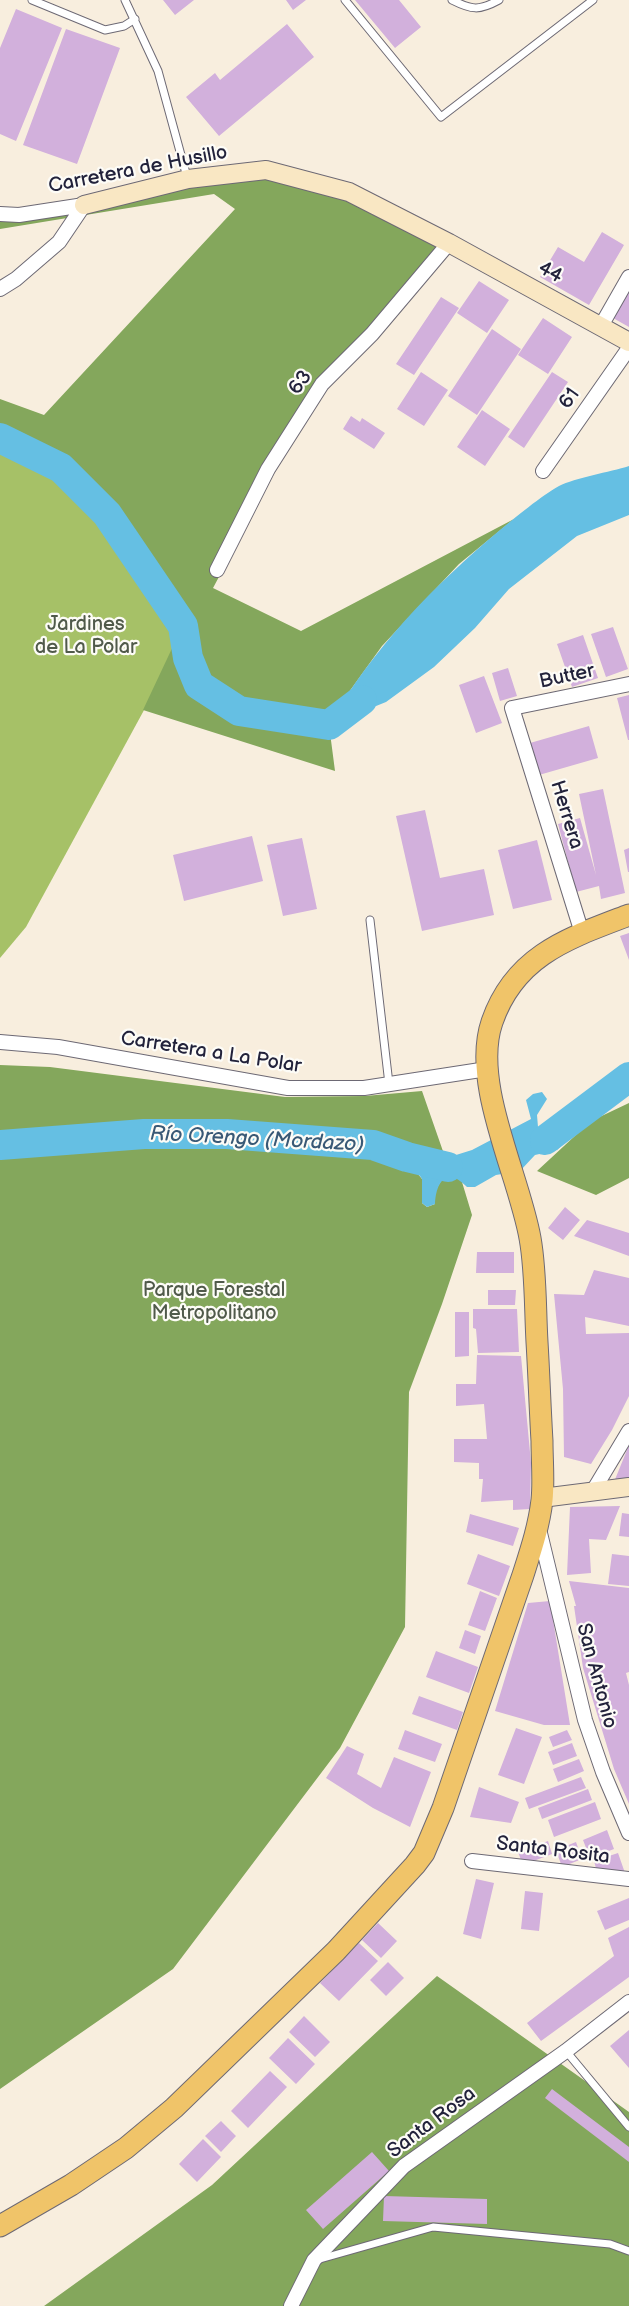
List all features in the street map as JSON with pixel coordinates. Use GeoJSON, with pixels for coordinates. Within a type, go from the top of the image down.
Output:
{"type":"FeatureCollection","features":[{"type":"Feature","properties":{"kind":"main road"},"geometry":{"type":"LineString","coordinates":[[0,2226],[71,2185],[126,2148],[174,2108],[336,1951],[419,1859],[433,1833],[523,1575],[538,1524],[542,1498],[540,1388],[531,1243],[488,1079],[486,1046],[491,1024],[507,991],[532,962],[549,949],[582,933],[629,915]]}},
{"type":"Feature","properties":{"kind":"street","name":"Carretera de Husillo"},"geometry":{"type":"LineString","coordinates":[[0,214],[19,215],[84,205],[188,179],[266,170],[349,192],[449,243]]}},
{"type":"Feature","properties":{"kind":"street"},"geometry":{"type":"LineString","coordinates":[[0,290],[59,242],[84,205]]}},
{"type":"Feature","properties":{"kind":"street","name":"44"},"geometry":{"type":"LineString","coordinates":[[449,243],[629,342]]}},
{"type":"Feature","properties":{"kind":"street","name":"63"},"geometry":{"type":"LineString","coordinates":[[217,570],[268,470],[322,384],[372,334],[449,243]]}},
{"type":"Feature","properties":{"kind":"street"},"geometry":{"type":"LineString","coordinates":[[601,326],[629,277]]}},
{"type":"Feature","properties":{"kind":"street","name":"61"},"geometry":{"type":"LineString","coordinates":[[543,471],[629,348]]}},
{"type":"Feature","properties":{"kind":"street","name":"Butter"},"geometry":{"type":"LineString","coordinates":[[512,708],[629,684]]}},
{"type":"Feature","properties":{"kind":"street","name":"Herrera"},"geometry":{"type":"LineString","coordinates":[[512,708],[582,933]]}},
{"type":"Feature","properties":{"kind":"street","name":"Carretera a La Polar"},"geometry":{"type":"LineString","coordinates":[[0,1042],[58,1047],[288,1088],[364,1088],[389,1084],[488,1079]]}},
{"type":"Feature","properties":{"kind":"street"},"geometry":{"type":"LineString","coordinates":[[593,1491],[629,1431]]}},
{"type":"Feature","properties":{"kind":"street"},"geometry":{"type":"LineString","coordinates":[[542,1498],[629,1487]]}},
{"type":"Feature","properties":{"kind":"street","name":"San Antonio"},"geometry":{"type":"LineString","coordinates":[[538,1524],[585,1720],[603,1772],[629,1833]]}},
{"type":"Feature","properties":{"kind":"street","name":"Santa Rosita"},"geometry":{"type":"LineString","coordinates":[[472,1861],[629,1879]]}},
{"type":"Feature","properties":{"kind":"street","name":"Santa Rosa"},"geometry":{"type":"LineString","coordinates":[[291,2306],[314,2260],[404,2166],[566,2051],[629,2002]]}},
{"type":"Feature","properties":{"kind":"lane"},"geometry":{"type":"LineString","coordinates":[[32,0],[105,30],[124,26],[135,19]]}},
{"type":"Feature","properties":{"kind":"lane"},"geometry":{"type":"LineString","coordinates":[[125,0],[158,71],[188,179]]}},
{"type":"Feature","properties":{"kind":"lane"},"geometry":{"type":"LineString","coordinates":[[345,0],[441,117],[593,0]]}},
{"type":"Feature","properties":{"kind":"lane"},"geometry":{"type":"LineString","coordinates":[[452,0],[467,8],[485,8],[499,0]]}},
{"type":"Feature","properties":{"kind":"lane"},"geometry":{"type":"LineString","coordinates":[[370,920],[389,1084]]}},
{"type":"Feature","properties":{"kind":"lane"},"geometry":{"type":"LineString","coordinates":[[566,2051],[629,2127]]}},
{"type":"Feature","properties":{"kind":"lane"},"geometry":{"type":"LineString","coordinates":[[314,2260],[433,2227],[610,2244],[629,2251]]}},
{"type":"Feature","properties":{"kind":"green space"},"geometry":{"type":"Polygon","coordinates":[[[266,170],[349,192],[449,243],[322,384],[213,588],[301,631],[514,519],[459,564],[382,646],[344,699],[329,725],[335,771],[143,710],[183,625],[107,514],[61,468],[0,438],[0,399],[44,415],[235,209],[214,194],[0,229],[0,214],[266,170]]]}},
{"type":"Feature","properties":{"kind":"green space","name":"Jardines de La Polar"},"geometry":{"type":"Polygon","coordinates":[[[0,438],[61,468],[107,514],[183,626],[174,655],[26,927],[0,958],[0,438]]]}},
{"type":"Feature","properties":{"kind":"green space","name":"Parque Forestal Metropolitano"},"geometry":{"type":"Polygon","coordinates":[[[0,1065],[50,1067],[285,1097],[365,1096],[422,1091],[445,1157],[432,1158],[413,1168],[422,1179],[422,1203],[427,1207],[435,1204],[435,1191],[441,1181],[450,1176],[456,1177],[462,1182],[472,1215],[409,1392],[405,1627],[340,1748],[173,1969],[0,2089],[0,1065]]]}},
{"type":"Feature","properties":{"kind":"green space"},"geometry":{"type":"Polygon","coordinates":[[[629,1103],[629,1178],[596,1195],[537,1171],[591,1121],[629,1103]]]}},
{"type":"Feature","properties":{"kind":"green space"},"geometry":{"type":"Polygon","coordinates":[[[437,1976],[629,2112],[629,2306],[44,2306],[212,2185],[437,1976]]]}},
{"type":"Feature","properties":{"kind":"water"},"geometry":{"type":"Polygon","coordinates":[[[629,466],[629,515],[577,536],[509,589],[475,628],[434,667],[386,702],[329,725],[364,670],[384,645],[428,596],[475,551],[544,495],[559,486],[629,466]]]}},
{"type":"Feature","properties":{"kind":"water"},"geometry":{"type":"Polygon","coordinates":[[[542,1092],[547,1099],[537,1115],[538,1127],[541,1129],[547,1124],[558,1122],[569,1109],[584,1125],[557,1150],[535,1155],[520,1171],[496,1175],[475,1187],[467,1187],[460,1181],[449,1177],[444,1179],[438,1188],[435,1204],[427,1207],[422,1203],[422,1179],[407,1157],[432,1158],[472,1150],[531,1119],[526,1100],[533,1094],[542,1092]]]}},
{"type":"Feature","properties":{"kind":"building"},"geometry":{"type":"Polygon","coordinates":[[[163,0],[194,0],[175,15],[163,0]]]}},
{"type":"Feature","properties":{"kind":"building"},"geometry":{"type":"Polygon","coordinates":[[[286,0],[306,0],[293,10],[286,0]]]}},
{"type":"Feature","properties":{"kind":"building"},"geometry":{"type":"Polygon","coordinates":[[[355,0],[399,0],[421,27],[395,48],[355,0]]]}},
{"type":"Feature","properties":{"kind":"building"},"geometry":{"type":"Polygon","coordinates":[[[16,9],[62,28],[16,141],[0,134],[0,48],[16,9]]]}},
{"type":"Feature","properties":{"kind":"building"},"geometry":{"type":"Polygon","coordinates":[[[287,24],[314,57],[219,136],[186,97],[215,73],[220,80],[287,24]]]}},
{"type":"Feature","properties":{"kind":"building"},"geometry":{"type":"Polygon","coordinates":[[[66,29],[120,48],[77,164],[23,145],[66,29]]]}},
{"type":"Feature","properties":{"kind":"building"},"geometry":{"type":"Polygon","coordinates":[[[602,232],[624,245],[589,305],[540,277],[558,247],[584,262],[602,232]]]}},
{"type":"Feature","properties":{"kind":"building"},"geometry":{"type":"Polygon","coordinates":[[[479,281],[509,300],[487,333],[457,313],[479,281]]]}},
{"type":"Feature","properties":{"kind":"building"},"geometry":{"type":"Polygon","coordinates":[[[629,290],[629,327],[613,318],[629,290]]]}},
{"type":"Feature","properties":{"kind":"building"},"geometry":{"type":"Polygon","coordinates":[[[441,297],[459,308],[414,375],[396,364],[441,297]]]}},
{"type":"Feature","properties":{"kind":"building"},"geometry":{"type":"Polygon","coordinates":[[[543,318],[572,337],[548,374],[518,355],[543,318]]]}},
{"type":"Feature","properties":{"kind":"building"},"geometry":{"type":"Polygon","coordinates":[[[492,329],[521,349],[477,415],[448,396],[492,329]]]}},
{"type":"Feature","properties":{"kind":"building"},"geometry":{"type":"Polygon","coordinates":[[[421,372],[448,390],[424,426],[397,409],[421,372]]]}},
{"type":"Feature","properties":{"kind":"building"},"geometry":{"type":"Polygon","coordinates":[[[552,372],[568,382],[524,448],[508,437],[552,372]]]}},
{"type":"Feature","properties":{"kind":"building"},"geometry":{"type":"Polygon","coordinates":[[[482,410],[510,429],[485,466],[457,447],[482,410]]]}},
{"type":"Feature","properties":{"kind":"building"},"geometry":{"type":"Polygon","coordinates":[[[351,416],[360,422],[362,418],[385,433],[374,449],[343,429],[351,416]]]}},
{"type":"Feature","properties":{"kind":"building"},"geometry":{"type":"Polygon","coordinates":[[[613,627],[628,669],[606,677],[591,634],[613,627]]]}},
{"type":"Feature","properties":{"kind":"building"},"geometry":{"type":"Polygon","coordinates":[[[583,635],[598,678],[572,687],[557,644],[583,635]]]}},
{"type":"Feature","properties":{"kind":"building"},"geometry":{"type":"Polygon","coordinates":[[[508,668],[517,696],[500,701],[492,673],[508,668]]]}},
{"type":"Feature","properties":{"kind":"building"},"geometry":{"type":"Polygon","coordinates":[[[484,676],[502,723],[476,733],[459,685],[484,676]]]}},
{"type":"Feature","properties":{"kind":"building"},"geometry":{"type":"Polygon","coordinates":[[[629,695],[629,740],[628,740],[617,698],[629,695]]]}},
{"type":"Feature","properties":{"kind":"building"},"geometry":{"type":"Polygon","coordinates":[[[589,726],[598,758],[539,775],[530,743],[589,726]]]}},
{"type":"Feature","properties":{"kind":"building"},"geometry":{"type":"Polygon","coordinates":[[[603,789],[625,893],[601,899],[599,886],[576,892],[558,824],[580,818],[596,875],[579,794],[603,789]]]}},
{"type":"Feature","properties":{"kind":"building"},"geometry":{"type":"Polygon","coordinates":[[[425,810],[440,878],[484,869],[494,915],[422,931],[396,816],[425,810]]]}},
{"type":"Feature","properties":{"kind":"building"},"geometry":{"type":"Polygon","coordinates":[[[252,836],[263,881],[184,901],[173,855],[252,836]]]}},
{"type":"Feature","properties":{"kind":"building"},"geometry":{"type":"Polygon","coordinates":[[[302,838],[317,909],[283,916],[267,845],[302,838]]]}},
{"type":"Feature","properties":{"kind":"building"},"geometry":{"type":"Polygon","coordinates":[[[537,840],[552,900],[513,909],[498,850],[537,840]]]}},
{"type":"Feature","properties":{"kind":"building"},"geometry":{"type":"Polygon","coordinates":[[[629,848],[629,872],[628,872],[624,850],[629,848]]]}},
{"type":"Feature","properties":{"kind":"building"},"geometry":{"type":"Polygon","coordinates":[[[629,933],[629,960],[620,936],[629,933]]]}},
{"type":"Feature","properties":{"kind":"building"},"geometry":{"type":"Polygon","coordinates":[[[565,1207],[580,1220],[563,1240],[548,1228],[565,1207]]]}},
{"type":"Feature","properties":{"kind":"building"},"geometry":{"type":"Polygon","coordinates":[[[587,1220],[629,1233],[629,1256],[574,1236],[587,1220]]]}},
{"type":"Feature","properties":{"kind":"building"},"geometry":{"type":"Polygon","coordinates":[[[477,1252],[514,1252],[514,1273],[476,1273],[477,1252]]]}},
{"type":"Feature","properties":{"kind":"building"},"geometry":{"type":"Polygon","coordinates":[[[594,1270],[629,1278],[629,1326],[585,1317],[586,1334],[629,1333],[629,1396],[591,1464],[564,1457],[563,1389],[554,1294],[584,1295],[594,1270]]]}},
{"type":"Feature","properties":{"kind":"building"},"geometry":{"type":"Polygon","coordinates":[[[488,1290],[516,1290],[515,1305],[488,1305],[488,1290]]]}},
{"type":"Feature","properties":{"kind":"building"},"geometry":{"type":"Polygon","coordinates":[[[473,1309],[517,1309],[519,1352],[478,1353],[476,1329],[473,1328],[473,1309]]]}},
{"type":"Feature","properties":{"kind":"building"},"geometry":{"type":"Polygon","coordinates":[[[455,1312],[469,1312],[469,1356],[455,1357],[455,1312]]]}},
{"type":"Feature","properties":{"kind":"building"},"geometry":{"type":"Polygon","coordinates":[[[477,1355],[521,1356],[531,1463],[530,1509],[513,1510],[513,1500],[481,1502],[483,1479],[479,1479],[479,1463],[454,1462],[454,1439],[487,1439],[484,1404],[456,1406],[456,1384],[476,1384],[477,1355]]]}},
{"type":"Feature","properties":{"kind":"building"},"geometry":{"type":"Polygon","coordinates":[[[629,1445],[629,1480],[614,1482],[629,1445]]]}},
{"type":"Feature","properties":{"kind":"building"},"geometry":{"type":"Polygon","coordinates":[[[620,1506],[606,1540],[589,1539],[591,1573],[567,1575],[570,1507],[620,1506]]]}},
{"type":"Feature","properties":{"kind":"building"},"geometry":{"type":"Polygon","coordinates":[[[622,1513],[629,1514],[629,1537],[619,1536],[622,1513]]]}},
{"type":"Feature","properties":{"kind":"building"},"geometry":{"type":"Polygon","coordinates":[[[470,1514],[519,1528],[513,1546],[466,1532],[470,1514]]]}},
{"type":"Feature","properties":{"kind":"building"},"geometry":{"type":"Polygon","coordinates":[[[478,1554],[510,1566],[499,1596],[467,1584],[478,1554]]]}},
{"type":"Feature","properties":{"kind":"building"},"geometry":{"type":"Polygon","coordinates":[[[612,1554],[629,1556],[629,1586],[608,1584],[612,1554]]]}},
{"type":"Feature","properties":{"kind":"building"},"geometry":{"type":"Polygon","coordinates":[[[569,1581],[629,1588],[629,1672],[626,1673],[629,1685],[629,1804],[614,1769],[583,1668],[574,1606],[576,1606],[569,1581]]]}},
{"type":"Feature","properties":{"kind":"building"},"geometry":{"type":"Polygon","coordinates":[[[480,1591],[497,1598],[485,1631],[468,1625],[480,1591]]]}},
{"type":"Feature","properties":{"kind":"building"},"geometry":{"type":"Polygon","coordinates":[[[550,1601],[570,1725],[544,1725],[495,1711],[528,1603],[550,1601]]]}},
{"type":"Feature","properties":{"kind":"building"},"geometry":{"type":"Polygon","coordinates":[[[465,1630],[481,1636],[475,1654],[459,1648],[465,1630]]]}},
{"type":"Feature","properties":{"kind":"building"},"geometry":{"type":"Polygon","coordinates":[[[436,1651],[478,1667],[469,1693],[426,1677],[436,1651]]]}},
{"type":"Feature","properties":{"kind":"building"},"geometry":{"type":"Polygon","coordinates":[[[419,1696],[463,1712],[457,1730],[412,1714],[419,1696]]]}},
{"type":"Feature","properties":{"kind":"building"},"geometry":{"type":"Polygon","coordinates":[[[516,1728],[542,1737],[524,1784],[498,1775],[516,1728]]]}},
{"type":"Feature","properties":{"kind":"building"},"geometry":{"type":"Polygon","coordinates":[[[405,1730],[442,1744],[435,1762],[398,1749],[405,1730]]]}},
{"type":"Feature","properties":{"kind":"building"},"geometry":{"type":"Polygon","coordinates":[[[567,1730],[572,1740],[553,1747],[549,1737],[567,1730]]]}},
{"type":"Feature","properties":{"kind":"building"},"geometry":{"type":"Polygon","coordinates":[[[572,1743],[577,1756],[553,1765],[548,1752],[572,1743]]]}},
{"type":"Feature","properties":{"kind":"building"},"geometry":{"type":"Polygon","coordinates":[[[347,1746],[364,1754],[357,1774],[381,1788],[394,1757],[431,1772],[410,1827],[373,1808],[326,1778],[347,1746]]]}},
{"type":"Feature","properties":{"kind":"building"},"geometry":{"type":"Polygon","coordinates":[[[579,1759],[584,1771],[558,1782],[553,1769],[579,1759]]]}},
{"type":"Feature","properties":{"kind":"building"},"geometry":{"type":"Polygon","coordinates":[[[581,1777],[586,1788],[529,1809],[525,1798],[581,1777]]]}},
{"type":"Feature","properties":{"kind":"building"},"geometry":{"type":"Polygon","coordinates":[[[479,1787],[519,1802],[511,1823],[470,1817],[479,1787]]]}},
{"type":"Feature","properties":{"kind":"building"},"geometry":{"type":"Polygon","coordinates":[[[588,1789],[592,1800],[542,1819],[538,1808],[588,1789]]]}},
{"type":"Feature","properties":{"kind":"building"},"geometry":{"type":"Polygon","coordinates":[[[595,1802],[601,1819],[554,1837],[548,1820],[595,1802]]]}},
{"type":"Feature","properties":{"kind":"building"},"geometry":{"type":"Polygon","coordinates":[[[607,1830],[614,1849],[590,1858],[583,1840],[607,1830]]]}},
{"type":"Feature","properties":{"kind":"building"},"geometry":{"type":"Polygon","coordinates":[[[548,1841],[552,1854],[523,1865],[518,1852],[548,1841]]]}},
{"type":"Feature","properties":{"kind":"building"},"geometry":{"type":"Polygon","coordinates":[[[576,1842],[582,1859],[562,1867],[556,1850],[576,1842]]]}},
{"type":"Feature","properties":{"kind":"building"},"geometry":{"type":"Polygon","coordinates":[[[618,1853],[625,1873],[597,1872],[594,1861],[618,1853]]]}},
{"type":"Feature","properties":{"kind":"building"},"geometry":{"type":"Polygon","coordinates":[[[476,1879],[494,1883],[481,1939],[463,1934],[476,1879]]]}},
{"type":"Feature","properties":{"kind":"building"},"geometry":{"type":"Polygon","coordinates":[[[525,1891],[543,1893],[539,1931],[521,1929],[525,1891]]]}},
{"type":"Feature","properties":{"kind":"building"},"geometry":{"type":"Polygon","coordinates":[[[629,1898],[629,1920],[605,1930],[597,1911],[629,1898]]]}},
{"type":"Feature","properties":{"kind":"building"},"geometry":{"type":"Polygon","coordinates":[[[378,1923],[397,1941],[381,1958],[362,1940],[378,1923]]]}},
{"type":"Feature","properties":{"kind":"building"},"geometry":{"type":"Polygon","coordinates":[[[629,1927],[629,1977],[541,2041],[527,2023],[614,1956],[608,1938],[629,1927]]]}},
{"type":"Feature","properties":{"kind":"building"},"geometry":{"type":"Polygon","coordinates":[[[359,1943],[378,1961],[339,2001],[320,1983],[359,1943]]]}},
{"type":"Feature","properties":{"kind":"building"},"geometry":{"type":"Polygon","coordinates":[[[388,1962],[404,1978],[386,1996],[370,1980],[388,1962]]]}},
{"type":"Feature","properties":{"kind":"building"},"geometry":{"type":"Polygon","coordinates":[[[304,2016],[330,2042],[315,2057],[289,2032],[304,2016]]]}},
{"type":"Feature","properties":{"kind":"building"},"geometry":{"type":"Polygon","coordinates":[[[629,2030],[629,2068],[610,2046],[629,2030]]]}},
{"type":"Feature","properties":{"kind":"building"},"geometry":{"type":"Polygon","coordinates":[[[288,2038],[315,2064],[296,2084],[269,2058],[288,2038]]]}},
{"type":"Feature","properties":{"kind":"building"},"geometry":{"type":"Polygon","coordinates":[[[270,2071],[287,2087],[248,2128],[231,2111],[270,2071]]]}},
{"type":"Feature","properties":{"kind":"building"},"geometry":{"type":"Polygon","coordinates":[[[552,2089],[629,2147],[629,2162],[545,2098],[552,2089]]]}},
{"type":"Feature","properties":{"kind":"building"},"geometry":{"type":"Polygon","coordinates":[[[221,2121],[236,2136],[221,2152],[205,2136],[221,2121]]]}},
{"type":"Feature","properties":{"kind":"building"},"geometry":{"type":"Polygon","coordinates":[[[203,2139],[221,2157],[197,2182],[179,2164],[203,2139]]]}},
{"type":"Feature","properties":{"kind":"building"},"geometry":{"type":"Polygon","coordinates":[[[372,2152],[389,2171],[323,2229],[306,2210],[372,2152]]]}},
{"type":"Feature","properties":{"kind":"building"},"geometry":{"type":"Polygon","coordinates":[[[384,2196],[487,2199],[487,2224],[383,2221],[384,2196]]]}},
{"type":"Feature","properties":{"kind":"waterway"},"geometry":{"type":"LineString","coordinates":[[0,438],[61,468],[107,514],[183,626],[188,658],[199,685],[239,711],[329,725],[362,700]]}},
{"type":"Feature","properties":{"kind":"waterway","name":"Río Orengo (Mordazo)"},"geometry":{"type":"LineString","coordinates":[[545,1140],[629,1077]]}},
{"type":"Feature","properties":{"kind":"waterway","name":"Río Orengo (Mordazo)"},"geometry":{"type":"LineString","coordinates":[[0,1145],[144,1134],[227,1134],[373,1145],[407,1157],[448,1167]]}}]}
